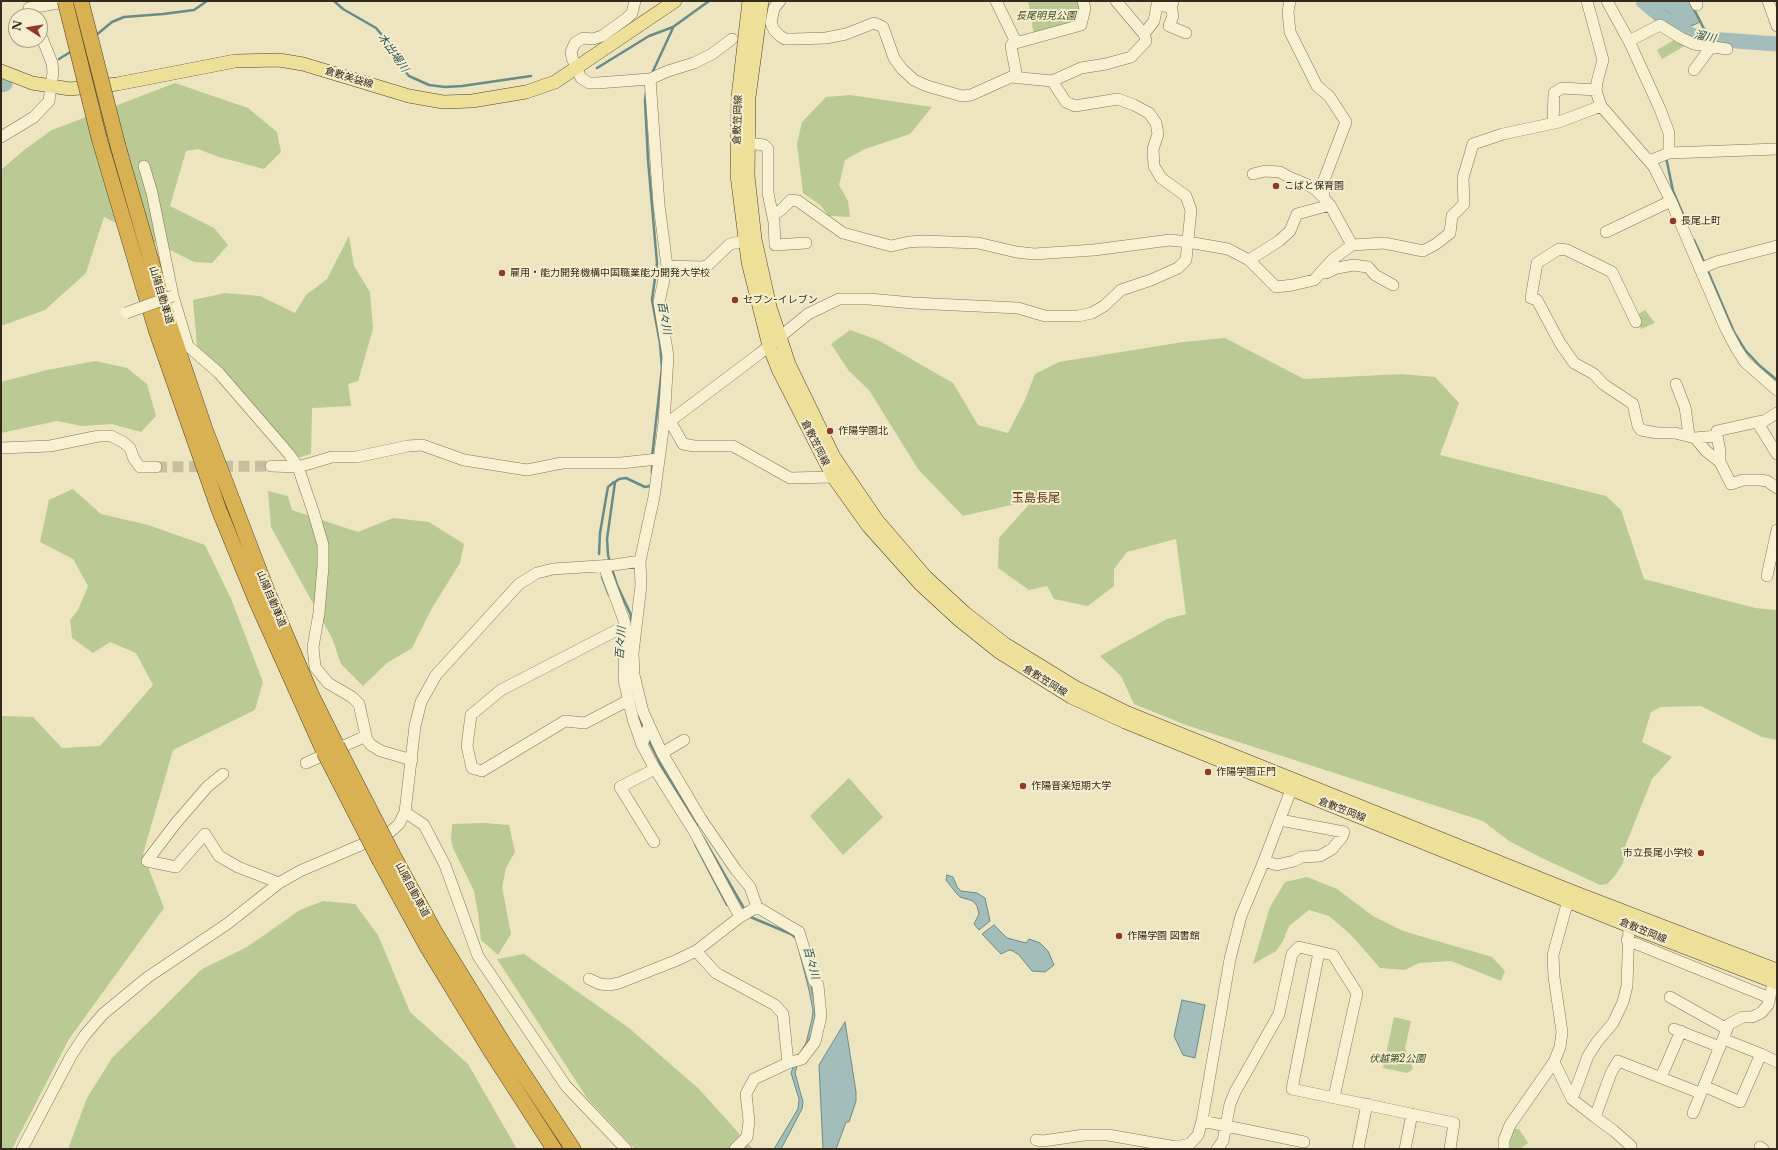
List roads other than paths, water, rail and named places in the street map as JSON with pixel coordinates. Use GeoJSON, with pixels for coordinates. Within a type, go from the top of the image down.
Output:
{"type":"FeatureCollection","features":[{"type":"Feature","properties":{"kind":"highway","name":"山陽自動車道"},"geometry":{"type":"LineString","coordinates":[[65,1],[99,138],[156,330],[217,503],[255,598],[451,985],[492,1053],[554,1149]]}},
{"type":"Feature","properties":{"kind":"highway","name":"山陽自動車道"},"geometry":{"type":"LineString","coordinates":[[81,1],[118,146],[170,326],[207,436],[268,592],[311,694],[331,749]]}},
{"type":"Feature","properties":{"kind":"highway"},"geometry":{"type":"LineString","coordinates":[[86,1],[86,21]]}},
{"type":"Feature","properties":{"kind":"highway","name":"山陽自動車道"},"geometry":{"type":"LineString","coordinates":[[387,858],[505,1046],[573,1149]]}},
{"type":"Feature","properties":{"kind":"main road","name":"倉敷美袋線"},"geometry":{"type":"LineString","coordinates":[[1,71],[32,83],[70,88],[91,88],[229,62],[272,60],[303,64],[409,96],[443,102],[472,101],[535,90],[555,82],[675,1]]}},
{"type":"Feature","properties":{"kind":"main road","name":"倉敷笠岡線"},"geometry":{"type":"LineString","coordinates":[[749,1],[742,53],[737,120],[738,175],[744,241],[769,346],[778,369],[833,477],[868,526],[920,584],[959,620],[999,652],[1071,697],[1125,722],[1293,785],[1570,896],[1776,974]]}},
{"type":"Feature","properties":{"kind":"main road","name":"倉敷笠岡線"},"geometry":{"type":"LineString","coordinates":[[762,1],[751,76],[748,143],[750,198],[755,239],[770,308],[789,364],[834,457],[877,520],[926,577],[965,612],[1005,644],[1075,687],[1128,713],[1293,785]]}},
{"type":"Feature","properties":{"kind":"main road","name":"倉敷笠岡線"},"geometry":{"type":"LineString","coordinates":[[1570,896],[1629,926],[1776,974]]}},
{"type":"Feature","properties":{"kind":"street"},"geometry":{"type":"LineString","coordinates":[[30,8],[71,1]]}},
{"type":"Feature","properties":{"kind":"street"},"geometry":{"type":"LineString","coordinates":[[635,1],[632,13],[628,18],[602,36],[593,39],[583,38],[575,43],[571,52],[581,78],[589,83],[650,79],[668,71],[694,63],[712,54],[732,39]]}},
{"type":"Feature","properties":{"kind":"street"},"geometry":{"type":"LineString","coordinates":[[780,1],[774,8],[771,23],[774,30],[780,36],[794,39],[826,38],[846,34],[874,23],[883,27],[894,58],[902,69],[914,80],[927,86],[962,96],[971,95],[1011,77],[1052,82],[1081,68],[1106,64],[1131,57],[1146,41],[1144,34],[1116,1]]}},
{"type":"Feature","properties":{"kind":"street"},"geometry":{"type":"LineString","coordinates":[[996,1],[1016,42]]}},
{"type":"Feature","properties":{"kind":"street"},"geometry":{"type":"LineString","coordinates":[[1017,78],[1011,46],[1012,44],[1081,25],[1085,8],[1083,1]]}},
{"type":"Feature","properties":{"kind":"street"},"geometry":{"type":"LineString","coordinates":[[1290,1],[1288,12],[1290,32],[1317,86],[1329,96],[1346,122],[1324,180],[1327,202]]}},
{"type":"Feature","properties":{"kind":"street"},"geometry":{"type":"LineString","coordinates":[[1587,1],[1603,60],[1596,90],[1601,106],[1654,167],[1704,267],[1736,348],[1745,362],[1777,390]]}},
{"type":"Feature","properties":{"kind":"street"},"geometry":{"type":"LineString","coordinates":[[1607,1],[1629,41],[1669,133],[1666,154]]}},
{"type":"Feature","properties":{"kind":"street"},"geometry":{"type":"LineString","coordinates":[[1768,1],[1777,26]]}},
{"type":"Feature","properties":{"kind":"street"},"geometry":{"type":"LineString","coordinates":[[1144,34],[1154,21],[1157,5],[1172,4],[1173,16],[1169,26],[1186,33]]}},
{"type":"Feature","properties":{"kind":"street"},"geometry":{"type":"LineString","coordinates":[[1629,41],[1660,25],[1687,41],[1727,49]]}},
{"type":"Feature","properties":{"kind":"street"},"geometry":{"type":"LineString","coordinates":[[1694,70],[1711,47]]}},
{"type":"Feature","properties":{"kind":"street"},"geometry":{"type":"LineString","coordinates":[[1,137],[34,117],[49,101],[53,72],[52,63],[46,48]]}},
{"type":"Feature","properties":{"kind":"street"},"geometry":{"type":"LineString","coordinates":[[650,79],[659,205],[666,266],[659,302],[668,356],[667,422],[657,459],[654,497],[640,561],[641,585],[627,625],[624,680],[626,701],[652,770],[691,825],[747,913],[799,932],[814,980],[818,985],[821,1016],[815,1042],[802,1059],[754,1078],[746,1094],[749,1121],[747,1137],[736,1149]]}},
{"type":"Feature","properties":{"kind":"street"},"geometry":{"type":"LineString","coordinates":[[667,422],[769,346],[808,314],[839,299],[869,299],[913,303],[1018,308],[1045,316],[1078,316],[1092,313],[1104,306],[1121,290],[1178,268],[1186,260],[1191,210],[1186,196],[1161,178],[1154,166],[1153,149],[1158,134],[1156,123],[1149,114],[1134,105],[1118,99],[1075,106],[1066,102],[1052,82]]}},
{"type":"Feature","properties":{"kind":"street"},"geometry":{"type":"LineString","coordinates":[[1553,123],[1554,93],[1562,88],[1596,90]]}},
{"type":"Feature","properties":{"kind":"street"},"geometry":{"type":"LineString","coordinates":[[773,215],[781,210],[791,200],[798,201],[843,233],[891,246],[908,242],[923,241],[978,243],[1016,252],[1034,254],[1094,250],[1170,240],[1188,242],[1228,249],[1249,260],[1276,286],[1304,283],[1314,280],[1342,251],[1352,245],[1384,243],[1423,251],[1436,244],[1450,233],[1452,216],[1464,204],[1464,178],[1473,144],[1503,134],[1553,123],[1601,106]]}},
{"type":"Feature","properties":{"kind":"street"},"geometry":{"type":"LineString","coordinates":[[748,143],[764,146],[768,149],[768,193],[773,215],[775,245],[806,243]]}},
{"type":"Feature","properties":{"kind":"street"},"geometry":{"type":"LineString","coordinates":[[1649,161],[1666,154],[1777,149]]}},
{"type":"Feature","properties":{"kind":"street"},"geometry":{"type":"LineString","coordinates":[[144,166],[152,193],[173,296],[188,346],[219,374],[289,454],[298,467],[323,545],[323,566],[319,613],[313,647],[315,667],[328,683],[352,697],[359,704],[366,736],[371,745],[381,751],[412,760]]}},
{"type":"Feature","properties":{"kind":"street"},"geometry":{"type":"LineString","coordinates":[[1253,174],[1265,171],[1280,172],[1289,178],[1308,185],[1316,190],[1327,202],[1352,245]]}},
{"type":"Feature","properties":{"kind":"street"},"geometry":{"type":"LineString","coordinates":[[1606,232],[1671,201]]}},
{"type":"Feature","properties":{"kind":"street"},"geometry":{"type":"LineString","coordinates":[[1249,260],[1279,241],[1290,231],[1298,214],[1327,202]]}},
{"type":"Feature","properties":{"kind":"street"},"geometry":{"type":"LineString","coordinates":[[666,266],[702,267],[708,265],[730,244],[744,241]]}},
{"type":"Feature","properties":{"kind":"street"},"geometry":{"type":"LineString","coordinates":[[1704,267],[1777,246]]}},
{"type":"Feature","properties":{"kind":"street"},"geometry":{"type":"LineString","coordinates":[[1636,322],[1612,272],[1567,250],[1560,249],[1537,262],[1530,298],[1537,300],[1571,360],[1594,374],[1603,384],[1633,404],[1638,426],[1641,430],[1692,436],[1716,436]]}},
{"type":"Feature","properties":{"kind":"street"},"geometry":{"type":"LineString","coordinates":[[1321,273],[1354,265],[1368,267],[1374,275],[1393,285]]}},
{"type":"Feature","properties":{"kind":"street"},"geometry":{"type":"LineString","coordinates":[[126,312],[173,296]]}},
{"type":"Feature","properties":{"kind":"street"},"geometry":{"type":"LineString","coordinates":[[1676,384],[1685,407],[1692,436],[1706,451],[1720,462],[1731,484],[1743,480],[1760,480],[1767,481],[1777,488]]}},
{"type":"Feature","properties":{"kind":"street"},"geometry":{"type":"LineString","coordinates":[[1720,462],[1720,451],[1716,436],[1717,431],[1764,421],[1777,413]]}},
{"type":"Feature","properties":{"kind":"street"},"geometry":{"type":"LineString","coordinates":[[667,422],[682,444],[694,446],[733,446],[790,478],[833,477]]}},
{"type":"Feature","properties":{"kind":"street"},"geometry":{"type":"LineString","coordinates":[[1757,422],[1777,454]]}},
{"type":"Feature","properties":{"kind":"street"},"geometry":{"type":"LineString","coordinates":[[1,448],[50,446],[100,436],[111,436],[123,442],[130,448],[134,459],[140,466],[156,467]]}},
{"type":"Feature","properties":{"kind":"street"},"geometry":{"type":"LineString","coordinates":[[270,466],[298,467],[332,457],[356,457],[408,446],[422,445],[464,460],[527,470],[562,463],[640,462],[657,459]]}},
{"type":"Feature","properties":{"kind":"street"},"geometry":{"type":"LineString","coordinates":[[1767,576],[1777,530]]}},
{"type":"Feature","properties":{"kind":"street"},"geometry":{"type":"LineString","coordinates":[[22,1149],[70,1056],[103,1014],[148,977],[227,924],[279,883],[300,871],[389,833],[398,824],[405,812],[416,726],[421,702],[436,676],[519,584],[537,573],[553,568],[609,565],[640,561]]}},
{"type":"Feature","properties":{"kind":"street"},"geometry":{"type":"LineString","coordinates":[[589,979],[600,984],[609,985],[619,983],[696,951],[747,913],[750,887],[736,870],[701,819],[662,753],[648,726],[634,675],[633,653],[627,625],[606,572],[609,565]]}},
{"type":"Feature","properties":{"kind":"street"},"geometry":{"type":"LineString","coordinates":[[626,701],[585,723],[565,721],[482,771],[472,768],[467,746],[471,715],[501,690],[627,625]]}},
{"type":"Feature","properties":{"kind":"street"},"geometry":{"type":"LineString","coordinates":[[643,743],[648,726]]}},
{"type":"Feature","properties":{"kind":"street"},"geometry":{"type":"LineString","coordinates":[[306,763],[366,736]]}},
{"type":"Feature","properties":{"kind":"street"},"geometry":{"type":"LineString","coordinates":[[662,753],[684,740]]}},
{"type":"Feature","properties":{"kind":"street"},"geometry":{"type":"LineString","coordinates":[[652,770],[620,787],[654,842]]}},
{"type":"Feature","properties":{"kind":"street"},"geometry":{"type":"LineString","coordinates":[[223,774],[208,786],[176,822],[148,861],[176,867],[205,834],[219,856],[238,867],[279,883]]}},
{"type":"Feature","properties":{"kind":"street"},"geometry":{"type":"LineString","coordinates":[[1036,1140],[1043,1141],[1084,1135],[1108,1135],[1176,1147],[1184,1147],[1190,1144],[1198,1135],[1202,1121],[1230,959],[1241,916],[1293,785]]}},
{"type":"Feature","properties":{"kind":"street"},"geometry":{"type":"LineString","coordinates":[[405,812],[424,825],[431,838],[445,866],[478,956],[566,1086],[626,1149]]}},
{"type":"Feature","properties":{"kind":"street"},"geometry":{"type":"LineString","coordinates":[[691,825],[701,819]]}},
{"type":"Feature","properties":{"kind":"street"},"geometry":{"type":"LineString","coordinates":[[1264,861],[1277,865],[1294,862],[1302,857],[1320,856],[1332,849],[1344,832],[1280,820]]}},
{"type":"Feature","properties":{"kind":"street"},"geometry":{"type":"LineString","coordinates":[[1504,1149],[1504,1140],[1510,1125],[1554,1062],[1560,1047],[1562,1032],[1554,977],[1553,954],[1570,896]]}},
{"type":"Feature","properties":{"kind":"street"},"geometry":{"type":"LineString","coordinates":[[1572,1099],[1588,1056],[1597,1042],[1613,1023],[1623,1002],[1627,986],[1627,940],[1629,926]]}},
{"type":"Feature","properties":{"kind":"street"},"geometry":{"type":"LineString","coordinates":[[1627,940],[1770,998]]}},
{"type":"Feature","properties":{"kind":"street"},"geometry":{"type":"LineString","coordinates":[[1218,1149],[1223,1141],[1235,1092],[1279,1014],[1292,954],[1299,947],[1333,955],[1357,994],[1334,1097]]}},
{"type":"Feature","properties":{"kind":"street"},"geometry":{"type":"LineString","coordinates":[[696,951],[716,973],[775,1005],[783,1014],[789,1063]]}},
{"type":"Feature","properties":{"kind":"street"},"geometry":{"type":"LineString","coordinates":[[1319,952],[1292,1089],[1454,1123],[1450,1149]]}},
{"type":"Feature","properties":{"kind":"street"},"geometry":{"type":"LineString","coordinates":[[1693,1113],[1729,1024],[1735,1020],[1761,1013],[1768,1005],[1776,974]]}},
{"type":"Feature","properties":{"kind":"street"},"geometry":{"type":"LineString","coordinates":[[1670,997],[1723,1038]]}},
{"type":"Feature","properties":{"kind":"street"},"geometry":{"type":"LineString","coordinates":[[1661,1077],[1678,1030],[1723,1038],[1777,1062]]}},
{"type":"Feature","properties":{"kind":"street"},"geometry":{"type":"LineString","coordinates":[[1595,1117],[1611,1073],[1618,1061],[1661,1077],[1740,1102],[1761,1054]]}},
{"type":"Feature","properties":{"kind":"street"},"geometry":{"type":"LineString","coordinates":[[1554,1062],[1572,1099],[1631,1146]]}},
{"type":"Feature","properties":{"kind":"street"},"geometry":{"type":"LineString","coordinates":[[1358,1149],[1367,1104]]}},
{"type":"Feature","properties":{"kind":"street"},"geometry":{"type":"LineString","coordinates":[[1404,1149],[1412,1114]]}},
{"type":"Feature","properties":{"kind":"street"},"geometry":{"type":"LineString","coordinates":[[1202,1121],[1304,1142]]}},
{"type":"Feature","properties":{"kind":"water"},"geometry":{"type":"Polygon","coordinates":[[[1652,1],[1689,1],[1700,22],[1689,27],[1652,1]]]}},
{"type":"Feature","properties":{"kind":"water"},"geometry":{"type":"Polygon","coordinates":[[[947,875],[953,877],[957,887],[961,891],[977,893],[985,898],[990,921],[979,930],[974,924],[979,914],[977,906],[973,901],[960,897],[957,894],[946,880],[947,875]]]}},
{"type":"Feature","properties":{"kind":"water"},"geometry":{"type":"Polygon","coordinates":[[[994,925],[1007,938],[1026,943],[1029,939],[1040,943],[1048,951],[1054,965],[1045,972],[1032,971],[1019,955],[1013,951],[1009,950],[1001,954],[982,934],[994,925]]]}},
{"type":"Feature","properties":{"kind":"water"},"geometry":{"type":"Polygon","coordinates":[[[798,947],[805,962],[811,986],[815,1004],[815,1017],[812,1033],[799,1059],[795,1073],[803,1102],[802,1109],[781,1149],[774,1149],[798,1109],[799,1099],[791,1073],[796,1059],[806,1043],[812,1019],[813,1010],[798,947]]]}},
{"type":"Feature","properties":{"kind":"water"},"geometry":{"type":"Polygon","coordinates":[[[1182,1000],[1205,1005],[1195,1058],[1183,1055],[1174,1036],[1182,1000]]]}},
{"type":"Feature","properties":{"kind":"water"},"geometry":{"type":"Polygon","coordinates":[[[845,1022],[856,1092],[856,1101],[849,1122],[846,1122],[836,1149],[823,1149],[819,1065],[845,1022]]]}},
{"type":"Feature","properties":{"kind":"waterway","name":"木出場川"},"geometry":{"type":"LineString","coordinates":[[95,36],[112,22],[124,17],[194,10],[207,1]]}},
{"type":"Feature","properties":{"kind":"waterway","name":"木出場川"},"geometry":{"type":"LineString","coordinates":[[334,1],[343,9],[376,28],[387,41],[398,63],[409,76],[429,85],[445,87],[462,86],[531,76]]}},
{"type":"Feature","properties":{"kind":"waterway","name":"木出場川"},"geometry":{"type":"LineString","coordinates":[[597,68],[649,36],[673,27],[709,1]]}},
{"type":"Feature","properties":{"kind":"waterway","name":"溜川"},"geometry":{"type":"LineString","coordinates":[[1643,1],[1662,17],[1691,35],[1709,39],[1777,44]]}},
{"type":"Feature","properties":{"kind":"waterway"},"geometry":{"type":"LineString","coordinates":[[1693,7],[1709,39]]}},
{"type":"Feature","properties":{"kind":"waterway","name":"百々川"},"geometry":{"type":"LineString","coordinates":[[653,71],[673,28]]}},
{"type":"Feature","properties":{"kind":"waterway","name":"木出場川"},"geometry":{"type":"LineString","coordinates":[[59,59],[72,51]]}},
{"type":"Feature","properties":{"kind":"waterway","name":"木出場川"},"geometry":{"type":"LineString","coordinates":[[1,85],[5,84]]}},
{"type":"Feature","properties":{"kind":"waterway","name":"百々川"},"geometry":{"type":"LineString","coordinates":[[646,92],[645,101],[648,160],[657,263],[652,300],[660,343],[662,368],[652,457]]}},
{"type":"Feature","properties":{"kind":"waterway"},"geometry":{"type":"LineString","coordinates":[[1666,157],[1673,191],[1685,219]]}},
{"type":"Feature","properties":{"kind":"waterway"},"geometry":{"type":"LineString","coordinates":[[1694,240],[1705,264]]}},
{"type":"Feature","properties":{"kind":"waterway"},"geometry":{"type":"LineString","coordinates":[[1707,269],[1734,332],[1745,350],[1760,366],[1777,380]]}},
{"type":"Feature","properties":{"kind":"waterway","name":"百々川"},"geometry":{"type":"LineString","coordinates":[[652,462],[652,473]]}},
{"type":"Feature","properties":{"kind":"waterway","name":"百々川"},"geometry":{"type":"LineString","coordinates":[[610,562],[607,539],[615,482],[619,479],[626,478],[645,487],[650,486],[651,484]]}},
{"type":"Feature","properties":{"kind":"waterway"},"geometry":{"type":"LineString","coordinates":[[599,554],[600,533],[608,487],[614,482]]}},
{"type":"Feature","properties":{"kind":"waterway","name":"百々川"},"geometry":{"type":"LineString","coordinates":[[612,569],[617,585],[631,615],[630,628]]}},
{"type":"Feature","properties":{"kind":"waterway"},"geometry":{"type":"LineString","coordinates":[[602,577],[609,595]]}},
{"type":"Feature","properties":{"kind":"waterway","name":"百々川"},"geometry":{"type":"LineString","coordinates":[[635,706],[644,729]]}},
{"type":"Feature","properties":{"kind":"waterway","name":"百々川"},"geometry":{"type":"LineString","coordinates":[[648,739],[662,767],[697,825]]}},
{"type":"Feature","properties":{"kind":"waterway","name":"百々川"},"geometry":{"type":"LineString","coordinates":[[703,837],[745,910]]}},
{"type":"Feature","properties":{"kind":"waterway"},"geometry":{"type":"LineString","coordinates":[[695,844],[727,905]]}},
{"type":"Feature","properties":{"kind":"waterway","name":"百々川"},"geometry":{"type":"LineString","coordinates":[[748,916],[791,934],[796,938]]}},
{"type":"Feature","properties":{"kind":"tunnel"},"geometry":{"type":"LineString","coordinates":[[156,467],[271,466]]}},
{"type":"Feature","properties":{"kind":"place","name":"こばと保育園"},"geometry":{"type":"Point","coordinates":[1276,186]}},
{"type":"Feature","properties":{"kind":"place","name":"長尾上町"},"geometry":{"type":"Point","coordinates":[1673,221]}},
{"type":"Feature","properties":{"kind":"place","name":"雇用・能力開発機構中国職業能力開発大学校"},"geometry":{"type":"Point","coordinates":[502,273]}},
{"type":"Feature","properties":{"kind":"place","name":"セブン-イレブン"},"geometry":{"type":"Point","coordinates":[735,300]}},
{"type":"Feature","properties":{"kind":"place","name":"作陽学園北"},"geometry":{"type":"Point","coordinates":[830,431]}},
{"type":"Feature","properties":{"kind":"place","name":"作陽学園正門"},"geometry":{"type":"Point","coordinates":[1208,772]}},
{"type":"Feature","properties":{"kind":"place","name":"作陽音楽短期大学"},"geometry":{"type":"Point","coordinates":[1023,786]}},
{"type":"Feature","properties":{"kind":"place","name":"市立長尾小学校"},"geometry":{"type":"Point","coordinates":[1701,853]}},
{"type":"Feature","properties":{"kind":"place","name":"作陽学園 図書館"},"geometry":{"type":"Point","coordinates":[1119,936]}},
{"type":"Feature","properties":{"kind":"district","name":"玉島長尾"},"geometry":{"type":"Point","coordinates":[1036,499]}},
{"type":"Feature","properties":{"kind":"park label","name":"長尾明見公園"},"geometry":{"type":"Point","coordinates":[1046,16]}},
{"type":"Feature","properties":{"kind":"park label","name":"伏越第2公園"},"geometry":{"type":"Point","coordinates":[1397,1059]}}]}
